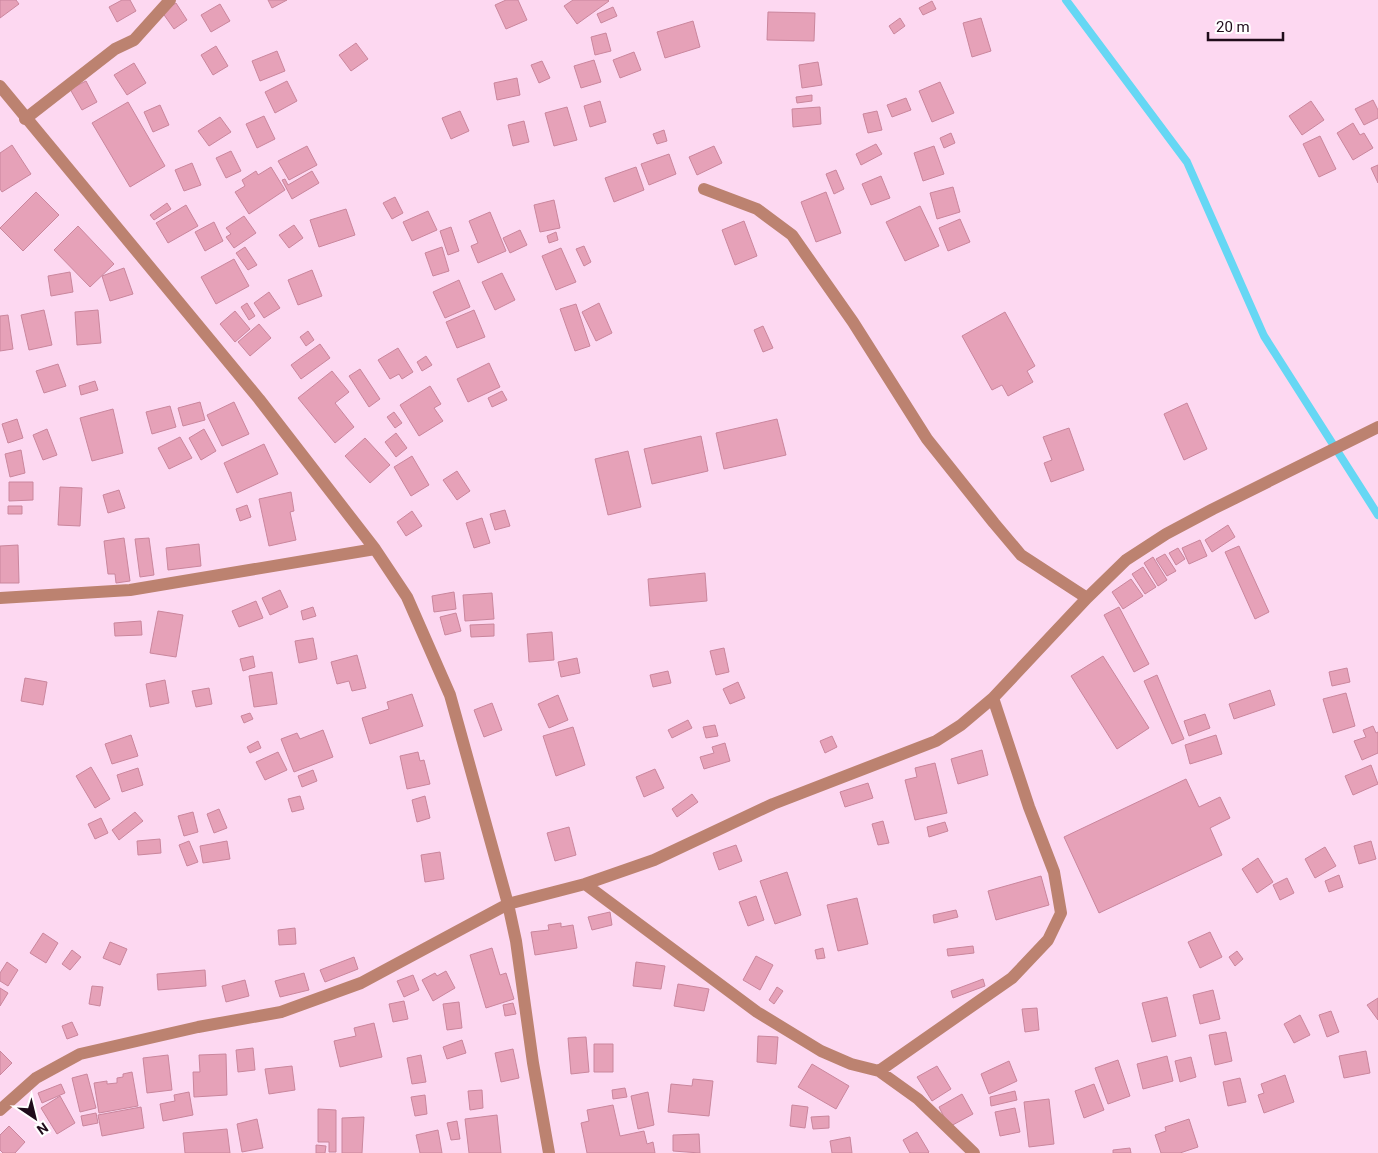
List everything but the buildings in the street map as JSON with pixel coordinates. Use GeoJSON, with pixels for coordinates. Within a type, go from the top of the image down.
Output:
{"type":"FeatureCollection","features":[{"type":"Feature","properties":{"kind":"street"},"geometry":{"type":"LineString","coordinates":[[25,119],[115,49],[134,40],[170,0]]}},
{"type":"Feature","properties":{"kind":"street"},"geometry":{"type":"LineString","coordinates":[[0,86],[25,119],[259,399],[375,549],[407,597],[450,695],[508,904],[516,941],[533,1062],[549,1153]]}},
{"type":"Feature","properties":{"kind":"street"},"geometry":{"type":"LineString","coordinates":[[704,189],[757,208],[792,235],[853,322],[927,439],[994,523],[1021,555],[1087,598]]}},
{"type":"Feature","properties":{"kind":"street"},"geometry":{"type":"LineString","coordinates":[[0,1110],[36,1078],[80,1054],[198,1027],[281,1012],[361,983],[508,904],[585,884],[654,860],[773,804],[936,741],[960,725],[993,698],[1087,598],[1126,560],[1166,534],[1378,427]]}},
{"type":"Feature","properties":{"kind":"street"},"geometry":{"type":"LineString","coordinates":[[0,598],[130,590],[375,549]]}},
{"type":"Feature","properties":{"kind":"street"},"geometry":{"type":"LineString","coordinates":[[879,1071],[1012,978],[1048,940],[1061,913],[1054,872],[1029,807],[993,698]]}},
{"type":"Feature","properties":{"kind":"street"},"geometry":{"type":"LineString","coordinates":[[585,884],[757,1012],[821,1051],[851,1064],[879,1071],[918,1099],[974,1153]]}},
{"type":"Feature","properties":{"kind":"waterway"},"geometry":{"type":"LineString","coordinates":[[1066,0],[1187,162],[1264,336],[1378,515]]}}]}
